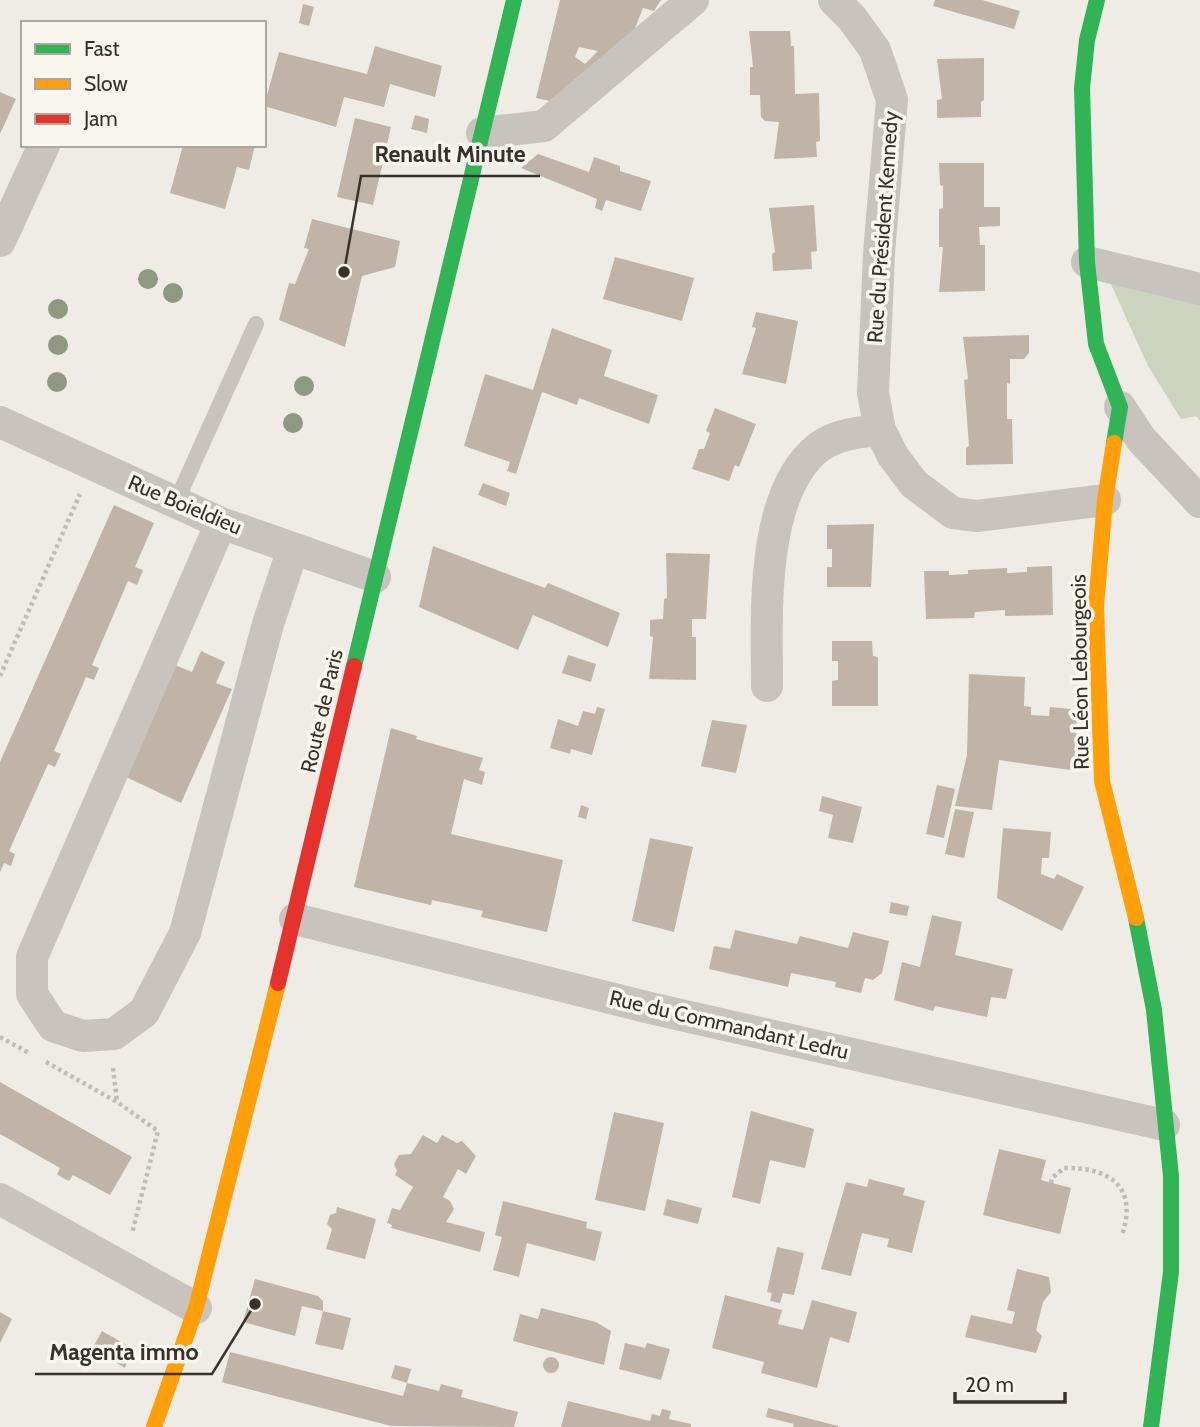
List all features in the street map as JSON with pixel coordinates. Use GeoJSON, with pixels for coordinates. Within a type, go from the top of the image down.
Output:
{"type":"FeatureCollection","features":[{"type":"Feature","properties":{"kind":"main road","name":"Route de Paris"},"geometry":{"type":"LineString","coordinates":[[154,1427],[196,1308],[295,919],[514,0]]}},
{"type":"Feature","properties":{"kind":"main road"},"geometry":{"type":"LineString","coordinates":[[1097,0],[1087,40],[1082,88],[1087,262],[1096,344],[1120,407]]}},
{"type":"Feature","properties":{"kind":"main road","name":"Rue Léon Lebourgeois"},"geometry":{"type":"LineString","coordinates":[[1120,407],[1105,500],[1096,606],[1102,781],[1135,915],[1154,1010],[1163,1077],[1164,1125],[1171,1176],[1171,1272],[1151,1427]]}},
{"type":"Feature","properties":{"kind":"street"},"geometry":{"type":"LineString","coordinates":[[482,133],[544,126],[693,0]]}},
{"type":"Feature","properties":{"kind":"street","name":"Rue du Président Kennedy"},"geometry":{"type":"LineString","coordinates":[[834,0],[852,18],[875,50],[892,100],[879,253],[873,394],[880,430],[893,456],[914,484],[953,513],[978,516],[1105,500]]}},
{"type":"Feature","properties":{"kind":"street"},"geometry":{"type":"LineString","coordinates":[[0,242],[43,147]]}},
{"type":"Feature","properties":{"kind":"street"},"geometry":{"type":"LineString","coordinates":[[1087,262],[1200,289]]}},
{"type":"Feature","properties":{"kind":"street"},"geometry":{"type":"LineString","coordinates":[[1120,407],[1141,439],[1200,502]]}},
{"type":"Feature","properties":{"kind":"street","name":"Rue Boieldieu"},"geometry":{"type":"LineString","coordinates":[[0,422],[221,523],[375,578]]}},
{"type":"Feature","properties":{"kind":"street"},"geometry":{"type":"LineString","coordinates":[[767,686],[768,575],[789,488],[820,447],[849,433],[880,430]]}},
{"type":"Feature","properties":{"kind":"street"},"geometry":{"type":"LineString","coordinates":[[221,523],[32,957],[32,994],[53,1026],[83,1036],[114,1034],[144,1012],[185,933],[268,624],[293,549]]}},
{"type":"Feature","properties":{"kind":"street","name":"Rue du Commandant Ledru"},"geometry":{"type":"LineString","coordinates":[[295,919],[650,1008],[1164,1125]]}},
{"type":"Feature","properties":{"kind":"street"},"geometry":{"type":"LineString","coordinates":[[0,1199],[196,1308]]}},
{"type":"Feature","properties":{"kind":"lane"},"geometry":{"type":"LineString","coordinates":[[176,502],[256,324]]}},
{"type":"Feature","properties":{"kind":"path"},"geometry":{"type":"LineString","coordinates":[[0,676],[94,464]]}},
{"type":"Feature","properties":{"kind":"path"},"geometry":{"type":"LineString","coordinates":[[0,1037],[117,1102],[158,1131],[123,1268]]}},
{"type":"Feature","properties":{"kind":"path"},"geometry":{"type":"LineString","coordinates":[[1051,1183],[1052,1178],[1064,1168],[1112,1178],[1123,1188],[1129,1207],[1122,1235]]}},
{"type":"Feature","properties":{"kind":"green space"},"geometry":{"type":"Polygon","coordinates":[[[1109,280],[1200,301],[1200,421],[1196,416],[1181,419],[1148,366],[1109,280]]]}},
{"type":"Feature","properties":{"kind":"building"},"geometry":{"type":"Polygon","coordinates":[[[560,0],[661,0],[654,11],[643,8],[633,33],[555,102],[536,98],[560,0]],[[579,47],[575,57],[585,64],[598,51],[579,47]]]}},
{"type":"Feature","properties":{"kind":"building"},"geometry":{"type":"Polygon","coordinates":[[[935,0],[982,0],[1020,11],[1014,29],[933,6],[935,0]]]}},
{"type":"Feature","properties":{"kind":"building"},"geometry":{"type":"Polygon","coordinates":[[[303,4],[314,7],[309,26],[299,23],[303,4]]]}},
{"type":"Feature","properties":{"kind":"building"},"geometry":{"type":"Polygon","coordinates":[[[749,31],[790,31],[791,46],[794,46],[795,94],[819,93],[820,141],[816,142],[817,157],[774,159],[779,122],[765,121],[761,117],[760,95],[750,95],[750,67],[753,67],[749,31]]]}},
{"type":"Feature","properties":{"kind":"building"},"geometry":{"type":"Polygon","coordinates":[[[375,46],[442,66],[435,97],[390,84],[384,107],[344,97],[336,127],[266,107],[279,52],[367,74],[375,46]]]}},
{"type":"Feature","properties":{"kind":"building"},"geometry":{"type":"Polygon","coordinates":[[[984,58],[984,100],[981,102],[981,117],[937,118],[937,100],[942,99],[937,59],[984,58]]]}},
{"type":"Feature","properties":{"kind":"building"},"geometry":{"type":"Polygon","coordinates":[[[0,92],[16,99],[0,134],[0,92]]]}},
{"type":"Feature","properties":{"kind":"building"},"geometry":{"type":"Polygon","coordinates":[[[415,115],[429,119],[427,133],[411,129],[415,115]]]}},
{"type":"Feature","properties":{"kind":"building"},"geometry":{"type":"Polygon","coordinates":[[[355,118],[391,127],[373,205],[337,197],[355,118]]]}},
{"type":"Feature","properties":{"kind":"building"},"geometry":{"type":"Polygon","coordinates":[[[182,147],[255,147],[249,170],[237,167],[225,209],[170,193],[182,147]]]}},
{"type":"Feature","properties":{"kind":"building"},"geometry":{"type":"Polygon","coordinates":[[[538,154],[589,172],[594,157],[620,166],[620,171],[651,181],[641,211],[606,200],[602,211],[595,208],[597,199],[521,168],[538,154]]]}},
{"type":"Feature","properties":{"kind":"building"},"geometry":{"type":"Polygon","coordinates":[[[939,163],[984,163],[984,207],[1000,207],[1000,226],[979,227],[980,245],[985,245],[985,291],[939,292],[943,247],[939,247],[939,209],[943,208],[943,186],[940,185],[939,163]]]}},
{"type":"Feature","properties":{"kind":"building"},"geometry":{"type":"Polygon","coordinates":[[[814,205],[817,251],[811,252],[812,269],[773,271],[772,254],[775,252],[769,208],[814,205]]]}},
{"type":"Feature","properties":{"kind":"building"},"geometry":{"type":"Polygon","coordinates":[[[312,219],[400,241],[395,267],[362,276],[345,347],[279,320],[289,283],[295,284],[309,249],[304,248],[312,219]]]}},
{"type":"Feature","properties":{"kind":"building"},"geometry":{"type":"Polygon","coordinates":[[[615,257],[694,278],[682,321],[603,299],[615,257]]]}},
{"type":"Feature","properties":{"kind":"building"},"geometry":{"type":"Polygon","coordinates":[[[756,312],[798,321],[786,384],[742,374],[756,328],[752,327],[756,312]]]}},
{"type":"Feature","properties":{"kind":"building"},"geometry":{"type":"Polygon","coordinates":[[[552,328],[612,350],[604,376],[658,395],[649,424],[579,398],[577,405],[542,392],[516,474],[507,471],[510,462],[464,446],[485,374],[533,390],[552,328]]]}},
{"type":"Feature","properties":{"kind":"building"},"geometry":{"type":"Polygon","coordinates":[[[1029,335],[1029,353],[1024,359],[1010,359],[1010,384],[1007,383],[1007,419],[1012,419],[1013,464],[966,465],[966,448],[969,446],[964,380],[968,379],[963,337],[1029,335]]]}},
{"type":"Feature","properties":{"kind":"building"},"geometry":{"type":"Polygon","coordinates":[[[715,408],[756,424],[739,467],[735,465],[729,481],[692,469],[699,449],[704,449],[710,433],[706,431],[715,408]]]}},
{"type":"Feature","properties":{"kind":"building"},"geometry":{"type":"Polygon","coordinates":[[[483,483],[510,493],[506,506],[478,495],[483,483]]]}},
{"type":"Feature","properties":{"kind":"building"},"geometry":{"type":"Polygon","coordinates":[[[114,505],[154,523],[135,567],[143,570],[137,585],[128,581],[92,665],[99,668],[94,680],[86,677],[54,751],[61,754],[55,767],[48,764],[9,851],[15,854],[11,866],[4,863],[0,872],[0,762],[114,505]]]}},
{"type":"Feature","properties":{"kind":"building"},"geometry":{"type":"Polygon","coordinates":[[[874,524],[871,587],[827,587],[827,567],[832,567],[832,549],[827,549],[827,525],[874,524]]]}},
{"type":"Feature","properties":{"kind":"building"},"geometry":{"type":"Polygon","coordinates":[[[433,546],[545,588],[548,583],[620,613],[608,647],[533,615],[518,650],[419,607],[433,546]]]}},
{"type":"Feature","properties":{"kind":"building"},"geometry":{"type":"Polygon","coordinates":[[[666,553],[710,554],[706,619],[692,619],[692,637],[696,637],[696,680],[649,679],[653,637],[650,636],[650,620],[663,619],[664,599],[667,598],[666,553]]]}},
{"type":"Feature","properties":{"kind":"building"},"geometry":{"type":"Polygon","coordinates":[[[1052,566],[1053,615],[1005,616],[1005,610],[975,612],[974,618],[926,619],[924,571],[949,571],[949,575],[968,574],[968,570],[1007,568],[1007,573],[1027,572],[1027,567],[1052,566]]]}},
{"type":"Feature","properties":{"kind":"building"},"geometry":{"type":"Polygon","coordinates":[[[832,641],[872,641],[873,656],[878,657],[878,706],[832,706],[832,681],[838,680],[838,661],[832,661],[832,641]]]}},
{"type":"Feature","properties":{"kind":"building"},"geometry":{"type":"Polygon","coordinates":[[[201,651],[225,662],[216,683],[232,689],[181,803],[126,777],[175,665],[192,672],[201,651]]]}},
{"type":"Feature","properties":{"kind":"building"},"geometry":{"type":"Polygon","coordinates":[[[568,655],[596,664],[591,682],[562,673],[568,655]]]}},
{"type":"Feature","properties":{"kind":"building"},"geometry":{"type":"Polygon","coordinates":[[[969,674],[1025,677],[1024,706],[1031,707],[1031,715],[1049,716],[1050,707],[1071,709],[1071,717],[1077,718],[1075,757],[1071,758],[1070,770],[999,760],[992,810],[955,806],[967,755],[969,674]]]}},
{"type":"Feature","properties":{"kind":"building"},"geometry":{"type":"Polygon","coordinates":[[[597,707],[605,709],[592,755],[571,749],[570,754],[550,748],[558,719],[578,726],[583,711],[595,714],[597,707]]]}},
{"type":"Feature","properties":{"kind":"building"},"geometry":{"type":"Polygon","coordinates":[[[712,720],[747,725],[736,773],[701,766],[712,720]]]}},
{"type":"Feature","properties":{"kind":"building"},"geometry":{"type":"Polygon","coordinates":[[[391,728],[417,736],[416,739],[483,758],[479,770],[485,772],[482,785],[464,779],[451,834],[563,860],[547,932],[481,917],[483,911],[432,900],[431,905],[354,887],[391,728]]]}},
{"type":"Feature","properties":{"kind":"building"},"geometry":{"type":"Polygon","coordinates":[[[937,785],[955,789],[944,838],[926,834],[937,785]]]}},
{"type":"Feature","properties":{"kind":"building"},"geometry":{"type":"Polygon","coordinates":[[[822,796],[862,807],[853,843],[828,838],[833,815],[819,811],[822,796]]]}},
{"type":"Feature","properties":{"kind":"building"},"geometry":{"type":"Polygon","coordinates":[[[581,805],[589,808],[586,819],[578,817],[581,805]]]}},
{"type":"Feature","properties":{"kind":"building"},"geometry":{"type":"Polygon","coordinates":[[[955,809],[974,812],[964,858],[945,854],[955,809]]]}},
{"type":"Feature","properties":{"kind":"building"},"geometry":{"type":"Polygon","coordinates":[[[1003,828],[1051,832],[1049,858],[1042,858],[1041,874],[1054,879],[1057,874],[1084,887],[1062,931],[997,898],[1003,828]]]}},
{"type":"Feature","properties":{"kind":"building"},"geometry":{"type":"Polygon","coordinates":[[[650,838],[693,847],[674,932],[632,921],[650,838]]]}},
{"type":"Feature","properties":{"kind":"building"},"geometry":{"type":"Polygon","coordinates":[[[891,902],[909,906],[907,916],[889,913],[891,902]]]}},
{"type":"Feature","properties":{"kind":"building"},"geometry":{"type":"Polygon","coordinates":[[[932,915],[962,922],[955,955],[1013,969],[1006,999],[991,997],[987,1017],[935,1006],[933,1011],[894,1000],[902,962],[920,967],[932,915]]]}},
{"type":"Feature","properties":{"kind":"building"},"geometry":{"type":"Polygon","coordinates":[[[735,930],[797,944],[800,936],[848,948],[853,932],[889,941],[882,973],[873,980],[865,978],[861,993],[835,987],[836,982],[791,973],[788,987],[709,969],[714,946],[730,949],[735,930]]]}},
{"type":"Feature","properties":{"kind":"building"},"geometry":{"type":"Polygon","coordinates":[[[0,1082],[132,1157],[110,1195],[73,1175],[69,1181],[63,1178],[57,1174],[60,1168],[0,1134],[0,1082]]]}},
{"type":"Feature","properties":{"kind":"building"},"geometry":{"type":"Polygon","coordinates":[[[751,1111],[814,1129],[805,1168],[770,1160],[760,1204],[732,1197],[751,1111]]]}},
{"type":"Feature","properties":{"kind":"building"},"geometry":{"type":"Polygon","coordinates":[[[614,1112],[664,1123],[645,1211],[595,1200],[614,1112]]]}},
{"type":"Feature","properties":{"kind":"building"},"geometry":{"type":"Polygon","coordinates":[[[423,1135],[437,1143],[442,1135],[457,1143],[462,1141],[476,1156],[466,1174],[458,1169],[443,1197],[450,1201],[454,1209],[446,1222],[485,1232],[480,1252],[391,1228],[392,1225],[387,1223],[392,1208],[400,1210],[413,1187],[395,1175],[397,1171],[394,1164],[399,1155],[411,1154],[423,1135]]]}},
{"type":"Feature","properties":{"kind":"building"},"geometry":{"type":"Polygon","coordinates":[[[999,1149],[1046,1160],[1041,1180],[1071,1188],[1060,1234],[983,1215],[999,1149]]]}},
{"type":"Feature","properties":{"kind":"building"},"geometry":{"type":"Polygon","coordinates":[[[869,1179],[905,1188],[903,1195],[925,1201],[912,1253],[887,1247],[889,1239],[862,1233],[851,1276],[821,1269],[846,1182],[867,1187],[869,1179]]]}},
{"type":"Feature","properties":{"kind":"building"},"geometry":{"type":"Polygon","coordinates":[[[667,1199],[702,1208],[698,1224],[663,1215],[667,1199]]]}},
{"type":"Feature","properties":{"kind":"building"},"geometry":{"type":"Polygon","coordinates":[[[503,1201],[587,1222],[586,1228],[602,1232],[595,1261],[527,1243],[519,1277],[493,1270],[502,1237],[495,1235],[503,1201]]]}},
{"type":"Feature","properties":{"kind":"building"},"geometry":{"type":"Polygon","coordinates":[[[337,1207],[376,1219],[365,1259],[326,1249],[332,1229],[327,1224],[330,1215],[336,1213],[337,1207]]]}},
{"type":"Feature","properties":{"kind":"building"},"geometry":{"type":"Polygon","coordinates":[[[777,1247],[804,1253],[794,1295],[783,1293],[780,1303],[770,1301],[772,1293],[767,1292],[777,1247]]]}},
{"type":"Feature","properties":{"kind":"building"},"geometry":{"type":"Polygon","coordinates":[[[1017,1269],[1049,1277],[1051,1292],[1043,1302],[1036,1330],[1042,1336],[1036,1353],[965,1337],[971,1315],[1012,1324],[1015,1312],[1007,1310],[1017,1269]]]}},
{"type":"Feature","properties":{"kind":"building"},"geometry":{"type":"Polygon","coordinates":[[[255,1279],[318,1296],[323,1301],[323,1311],[302,1306],[295,1336],[243,1322],[255,1279]]]}},
{"type":"Feature","properties":{"kind":"building"},"geometry":{"type":"Polygon","coordinates":[[[725,1295],[782,1310],[778,1324],[803,1330],[812,1300],[857,1312],[849,1343],[830,1337],[817,1388],[761,1373],[764,1362],[712,1348],[725,1295]]]}},
{"type":"Feature","properties":{"kind":"building"},"geometry":{"type":"Polygon","coordinates":[[[541,1308],[596,1322],[611,1331],[604,1365],[513,1341],[520,1314],[538,1319],[541,1308]]]}},
{"type":"Feature","properties":{"kind":"building"},"geometry":{"type":"Polygon","coordinates":[[[323,1311],[351,1318],[343,1350],[315,1344],[323,1311]]]}},
{"type":"Feature","properties":{"kind":"building"},"geometry":{"type":"Polygon","coordinates":[[[0,1312],[12,1319],[0,1343],[0,1312]]]}},
{"type":"Feature","properties":{"kind":"building"},"geometry":{"type":"Polygon","coordinates":[[[102,1331],[132,1348],[125,1368],[92,1349],[102,1331]]]}},
{"type":"Feature","properties":{"kind":"building"},"geometry":{"type":"Polygon","coordinates":[[[625,1343],[645,1348],[647,1343],[670,1349],[661,1380],[619,1369],[625,1343]]]}},
{"type":"Feature","properties":{"kind":"building"},"geometry":{"type":"Polygon","coordinates":[[[230,1352],[403,1396],[407,1383],[439,1391],[441,1384],[463,1390],[461,1397],[518,1412],[514,1427],[391,1426],[222,1382],[230,1352]]]}},
{"type":"Feature","properties":{"kind":"building"},"geometry":{"type":"Polygon","coordinates":[[[548,1357],[554,1357],[559,1365],[557,1371],[548,1373],[543,1368],[543,1362],[548,1357]]]}},
{"type":"Feature","properties":{"kind":"building"},"geometry":{"type":"Polygon","coordinates":[[[395,1365],[411,1369],[407,1383],[391,1378],[395,1365]]]}},
{"type":"Feature","properties":{"kind":"building"},"geometry":{"type":"Polygon","coordinates":[[[568,1401],[650,1421],[652,1414],[660,1416],[662,1409],[671,1411],[669,1419],[691,1424],[691,1427],[561,1427],[568,1401]]]}},
{"type":"Feature","properties":{"kind":"building"},"geometry":{"type":"Polygon","coordinates":[[[768,1408],[838,1427],[793,1427],[794,1424],[766,1417],[768,1408]]]}},
{"type":"Feature","properties":{"kind":"traffic: fast"},"geometry":{"type":"LineString","coordinates":[[354,666],[514,0]]}},
{"type":"Feature","properties":{"kind":"traffic: fast"},"geometry":{"type":"LineString","coordinates":[[1097,0],[1087,40],[1082,88],[1087,262],[1096,344],[1120,407],[1114,443]]}},
{"type":"Feature","properties":{"kind":"traffic: fast"},"geometry":{"type":"LineString","coordinates":[[1136,918],[1154,1010],[1171,1176],[1171,1272],[1151,1427]]}},
{"type":"Feature","properties":{"kind":"traffic: slow"},"geometry":{"type":"LineString","coordinates":[[1114,443],[1105,500],[1096,606],[1102,781],[1136,918]]}},
{"type":"Feature","properties":{"kind":"traffic: slow"},"geometry":{"type":"LineString","coordinates":[[154,1427],[196,1308],[278,983]]}},
{"type":"Feature","properties":{"kind":"traffic: jam"},"geometry":{"type":"LineString","coordinates":[[278,983],[354,666]]}},
{"type":"Feature","properties":{"kind":"place","name":"Renault Minute"},"geometry":{"type":"Point","coordinates":[344,272]}},
{"type":"Feature","properties":{"kind":"place","name":"Magenta immo"},"geometry":{"type":"Point","coordinates":[255,1304]}}]}
